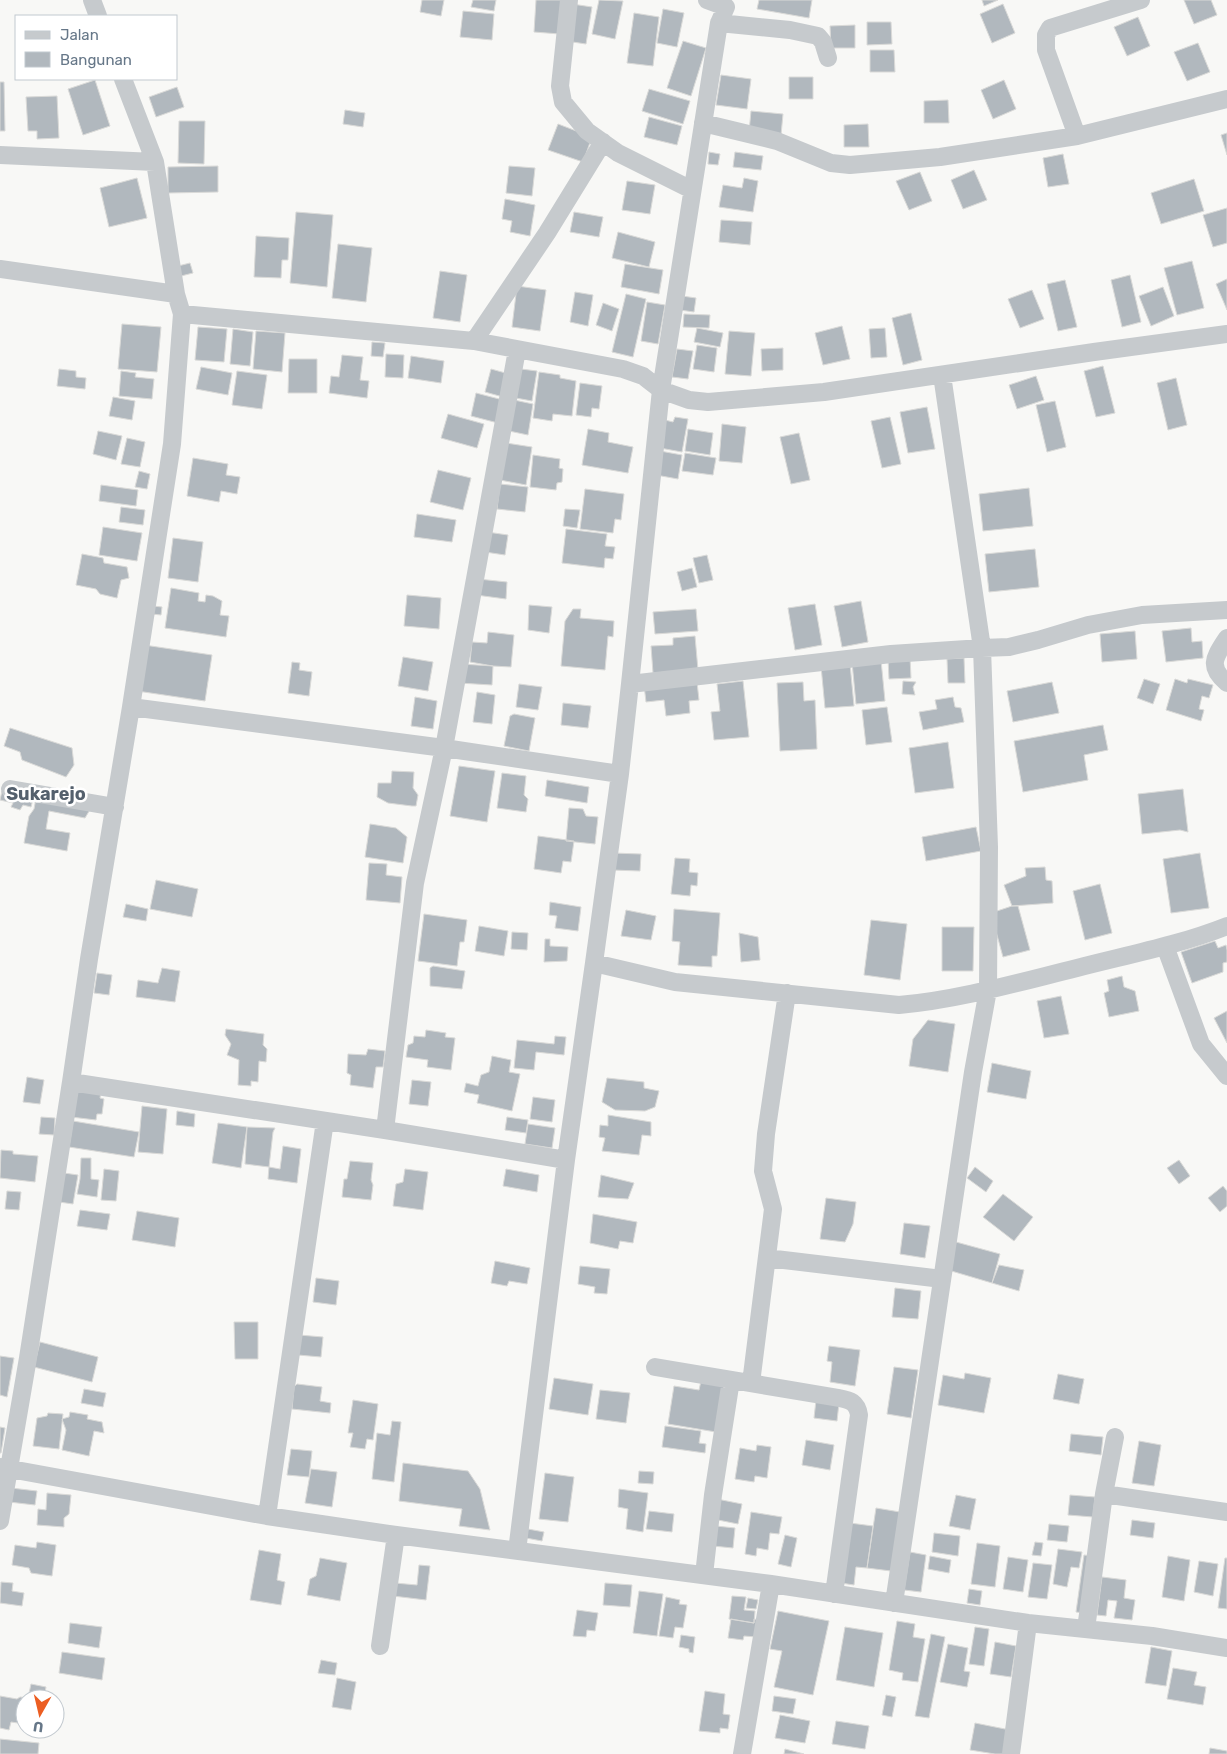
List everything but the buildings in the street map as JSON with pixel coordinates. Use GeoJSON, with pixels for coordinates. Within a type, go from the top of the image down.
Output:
{"type":"FeatureCollection","features":[{"type":"Feature","properties":{"kind":"street"},"geometry":{"type":"LineString","coordinates":[[92,0],[98,15]]}},
{"type":"Feature","properties":{"kind":"street"},"geometry":{"type":"LineString","coordinates":[[569,0],[563,48],[561,94],[563,102],[587,131],[618,153],[692,190]]}},
{"type":"Feature","properties":{"kind":"street"},"geometry":{"type":"LineString","coordinates":[[1077,136],[1046,50],[1046,35],[1050,28],[1141,0]]}},
{"type":"Feature","properties":{"kind":"street"},"geometry":{"type":"LineString","coordinates":[[517,1551],[566,1160],[620,774],[661,390],[719,23],[720,3]]}},
{"type":"Feature","properties":{"kind":"street"},"geometry":{"type":"LineString","coordinates":[[719,23],[790,30],[818,36],[823,42],[828,58]]}},
{"type":"Feature","properties":{"kind":"street"},"geometry":{"type":"LineString","coordinates":[[0,1521],[5,1468],[71,1082],[172,444],[182,314],[176,294],[155,162],[123,80]]}},
{"type":"Feature","properties":{"kind":"street"},"geometry":{"type":"LineString","coordinates":[[703,123],[776,141],[831,163],[850,165],[940,157],[1077,136],[1227,99]]}},
{"type":"Feature","properties":{"kind":"street"},"geometry":{"type":"LineString","coordinates":[[479,342],[603,142]]}},
{"type":"Feature","properties":{"kind":"street"},"geometry":{"type":"LineString","coordinates":[[0,155],[155,162]]}},
{"type":"Feature","properties":{"kind":"street"},"geometry":{"type":"LineString","coordinates":[[0,270],[176,294]]}},
{"type":"Feature","properties":{"kind":"street"},"geometry":{"type":"LineString","coordinates":[[182,314],[479,342],[623,369],[643,376],[661,390],[690,400],[708,402],[824,392],[1227,334]]}},
{"type":"Feature","properties":{"kind":"street"},"geometry":{"type":"LineString","coordinates":[[385,1130],[415,883],[444,748],[514,349]]}},
{"type":"Feature","properties":{"kind":"street"},"geometry":{"type":"LineString","coordinates":[[894,1603],[973,1072],[988,990],[989,847],[982,648],[942,375]]}},
{"type":"Feature","properties":{"kind":"street"},"geometry":{"type":"LineString","coordinates":[[630,684],[882,655],[1009,647],[1088,625],[1142,615],[1227,610]]}},
{"type":"Feature","properties":{"kind":"street"},"geometry":{"type":"LineString","coordinates":[[1227,638],[1216,655],[1214,665],[1218,675],[1227,682]]}},
{"type":"Feature","properties":{"kind":"street"},"geometry":{"type":"LineString","coordinates":[[131,706],[444,748],[620,774]]}},
{"type":"Feature","properties":{"kind":"street"},"geometry":{"type":"LineString","coordinates":[[10,789],[115,807]]}},
{"type":"Feature","properties":{"kind":"street"},"geometry":{"type":"LineString","coordinates":[[594,963],[675,982],[899,1005],[924,1003],[988,990],[1166,946],[1227,926]]}},
{"type":"Feature","properties":{"kind":"street"},"geometry":{"type":"LineString","coordinates":[[1166,946],[1201,1044],[1227,1076]]}},
{"type":"Feature","properties":{"kind":"street"},"geometry":{"type":"LineString","coordinates":[[751,1383],[773,1209],[763,1172],[766,1134],[787,993]]}},
{"type":"Feature","properties":{"kind":"street"},"geometry":{"type":"LineString","coordinates":[[71,1082],[566,1160]]}},
{"type":"Feature","properties":{"kind":"street"},"geometry":{"type":"LineString","coordinates":[[267,1516],[325,1121]]}},
{"type":"Feature","properties":{"kind":"street"},"geometry":{"type":"LineString","coordinates":[[767,1258],[942,1279]]}},
{"type":"Feature","properties":{"kind":"street"},"geometry":{"type":"LineString","coordinates":[[655,1367],[849,1400],[855,1404],[858,1414],[834,1594]]}},
{"type":"Feature","properties":{"kind":"street"},"geometry":{"type":"LineString","coordinates":[[704,1575],[719,1452],[731,1380]]}},
{"type":"Feature","properties":{"kind":"street"},"geometry":{"type":"LineString","coordinates":[[1086,1629],[1104,1494],[1115,1437]]}},
{"type":"Feature","properties":{"kind":"street"},"geometry":{"type":"LineString","coordinates":[[5,1468],[267,1516],[396,1535],[771,1584],[1028,1623],[1152,1636],[1227,1648]]}},
{"type":"Feature","properties":{"kind":"street"},"geometry":{"type":"LineString","coordinates":[[1104,1494],[1227,1512]]}},
{"type":"Feature","properties":{"kind":"street"},"geometry":{"type":"LineString","coordinates":[[380,1646],[396,1535]]}},
{"type":"Feature","properties":{"kind":"street"},"geometry":{"type":"LineString","coordinates":[[742,1754],[771,1584]]}},
{"type":"Feature","properties":{"kind":"street"},"geometry":{"type":"LineString","coordinates":[[1011,1754],[1028,1623]]}},
{"type":"Feature","properties":{"kind":"district","name":"Sukarejo"},"geometry":{"type":"Point","coordinates":[46,794]}}]}
